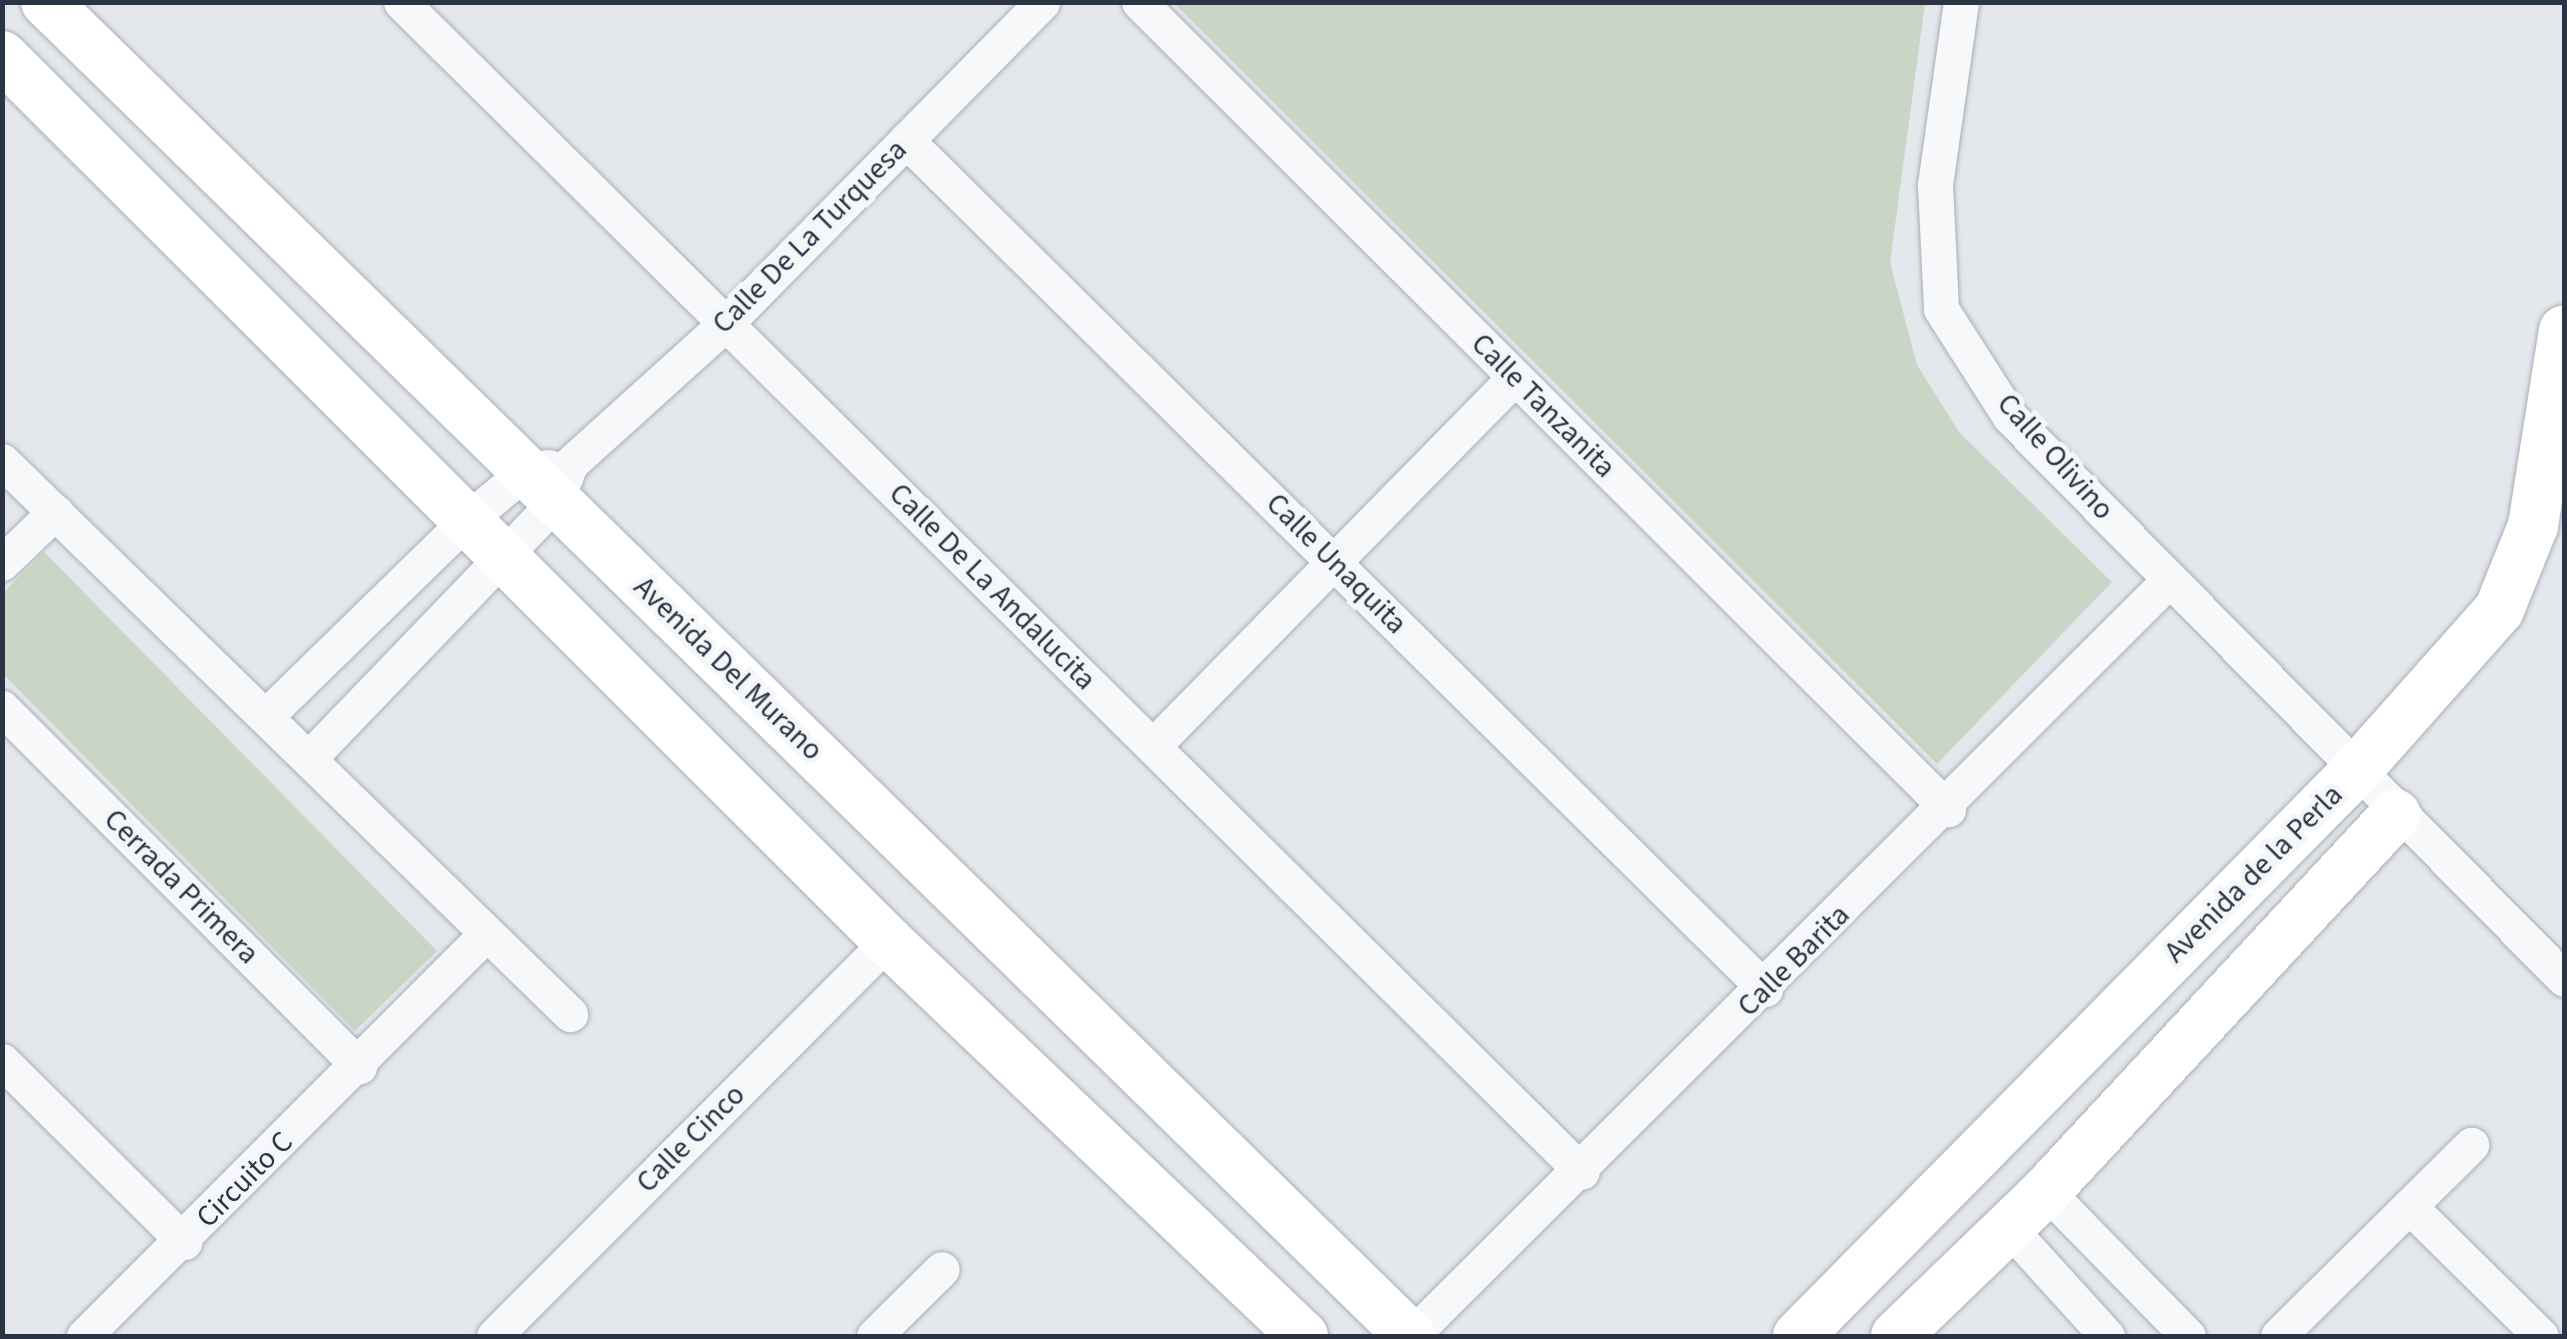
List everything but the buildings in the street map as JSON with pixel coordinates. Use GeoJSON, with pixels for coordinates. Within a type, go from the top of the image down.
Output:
{"type":"FeatureCollection","features":[{"type":"Feature","properties":{"kind":"street","name":"Avenida Del Murano"},"geometry":{"type":"LineString","coordinates":[[46,2],[551,478],[1411,1336]]}},
{"type":"Feature","properties":{"kind":"street","name":"Calle De La Andalucita"},"geometry":{"type":"LineString","coordinates":[[401,2],[1582,1172]]}},
{"type":"Feature","properties":{"kind":"street","name":"Calle De La Turquesa"},"geometry":{"type":"LineString","coordinates":[[266,716],[467,520],[551,478],[726,323],[1042,2]]}},
{"type":"Feature","properties":{"kind":"street","name":"Calle Tanzanita"},"geometry":{"type":"LineString","coordinates":[[1139,2],[1948,809]]}},
{"type":"Feature","properties":{"kind":"street","name":"Calle Olivino"},"geometry":{"type":"LineString","coordinates":[[1960,2],[1935,186],[1941,309],[2010,417],[2377,795],[2564,979]]}},
{"type":"Feature","properties":{"kind":"street"},"geometry":{"type":"LineString","coordinates":[[2,56],[888,942],[1303,1336]]}},
{"type":"Feature","properties":{"kind":"street","name":"Calle Unaquita"},"geometry":{"type":"LineString","coordinates":[[906,140],[1765,989]]}},
{"type":"Feature","properties":{"kind":"street","name":"Avenida de la Perla"},"geometry":{"type":"LineString","coordinates":[[1896,1336],[2046,1192],[2377,795],[2499,610],[2532,526],[2564,330]]}},
{"type":"Feature","properties":{"kind":"street"},"geometry":{"type":"LineString","coordinates":[[1153,746],[1514,378]]}},
{"type":"Feature","properties":{"kind":"street"},"geometry":{"type":"LineString","coordinates":[[2,460],[570,1014]]}},
{"type":"Feature","properties":{"kind":"street","name":"Calle De La Turquesa"},"geometry":{"type":"LineString","coordinates":[[309,758],[504,557],[551,478]]}},
{"type":"Feature","properties":{"kind":"street"},"geometry":{"type":"LineString","coordinates":[[2,563],[55,512]]}},
{"type":"Feature","properties":{"kind":"street","name":"Calle Barita"},"geometry":{"type":"LineString","coordinates":[[1411,1336],[1948,809],[2170,579]]}},
{"type":"Feature","properties":{"kind":"street","name":"Cerrada Primera"},"geometry":{"type":"LineString","coordinates":[[2,708],[359,1066]]}},
{"type":"Feature","properties":{"kind":"street","name":"Avenida de la Perla"},"geometry":{"type":"LineString","coordinates":[[1798,1336],[2377,795]]}},
{"type":"Feature","properties":{"kind":"street","name":"Circuito C"},"geometry":{"type":"LineString","coordinates":[[2,1061],[184,1242],[485,934]]}},
{"type":"Feature","properties":{"kind":"street","name":"Calle Cinco"},"geometry":{"type":"LineString","coordinates":[[494,1336],[888,942]]}},
{"type":"Feature","properties":{"kind":"street"},"geometry":{"type":"LineString","coordinates":[[2278,1336],[2471,1145]]}},
{"type":"Feature","properties":{"kind":"street"},"geometry":{"type":"LineString","coordinates":[[2046,1192],[2188,1336]]}},
{"type":"Feature","properties":{"kind":"street"},"geometry":{"type":"LineString","coordinates":[[2410,1206],[2540,1336]]}},
{"type":"Feature","properties":{"kind":"street"},"geometry":{"type":"LineString","coordinates":[[2009,1228],[2107,1336]]}},
{"type":"Feature","properties":{"kind":"street"},"geometry":{"type":"LineString","coordinates":[[84,1336],[184,1242]]}},
{"type":"Feature","properties":{"kind":"street"},"geometry":{"type":"LineString","coordinates":[[892,1330],[942,1269]]}},
{"type":"Feature","properties":{"kind":"green space"},"geometry":{"type":"Polygon","coordinates":[[[1174,3],[1925,3],[1890,263],[1917,365],[1959,432],[2112,582],[1937,764],[1174,3]]]}},
{"type":"Feature","properties":{"kind":"green space"},"geometry":{"type":"Polygon","coordinates":[[[44,552],[437,951],[355,1031],[3,674],[3,593],[44,552]]]}}]}
